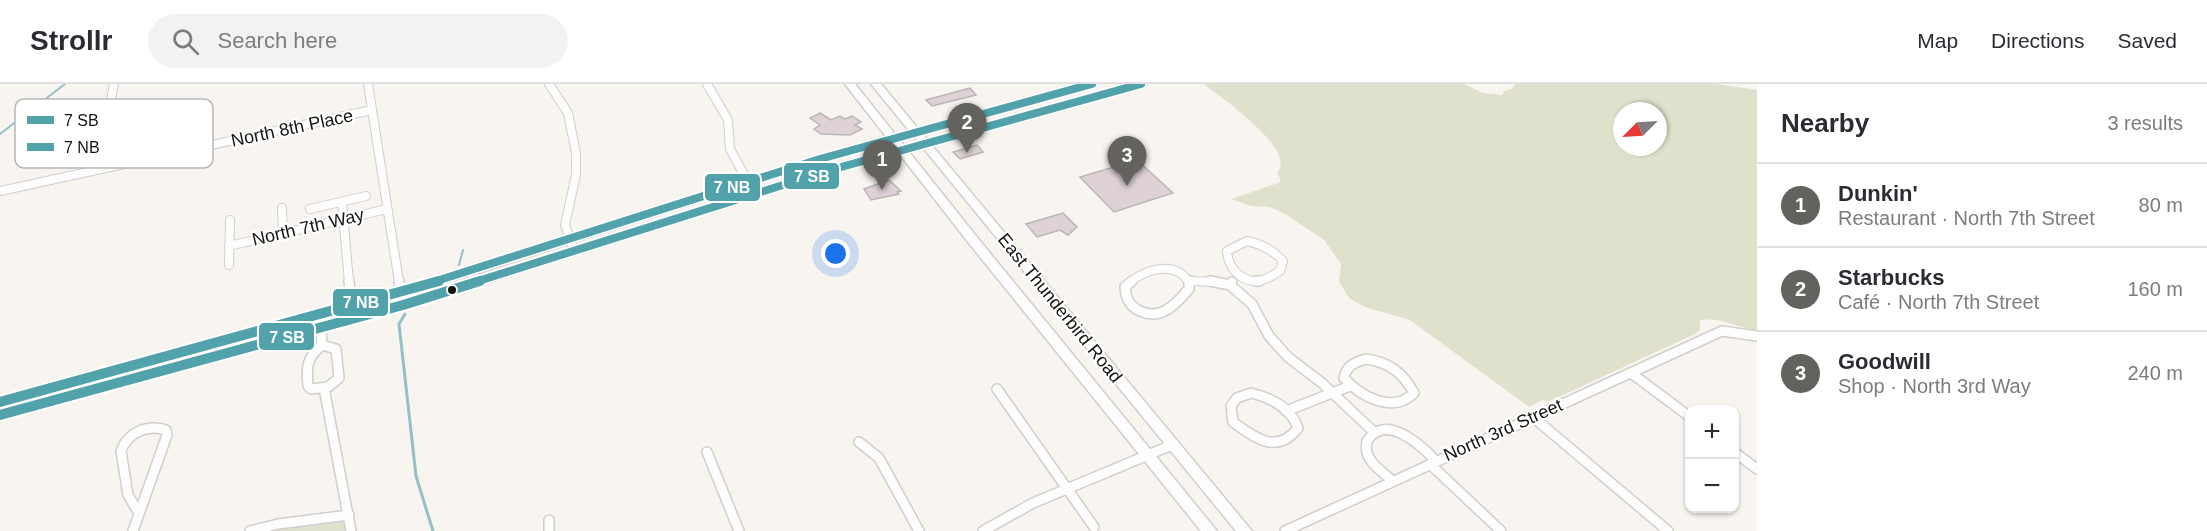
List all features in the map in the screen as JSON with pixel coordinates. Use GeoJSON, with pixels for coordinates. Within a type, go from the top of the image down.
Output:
{"type":"FeatureCollection","features":[{"type":"Feature","properties":{"kind":"main road","name":"East Thunderbird Road"},"geometry":{"type":"LineString","coordinates":[[850,84],[1210,531]]}},
{"type":"Feature","properties":{"kind":"main road"},"geometry":{"type":"LineString","coordinates":[[867,84],[877,96],[892,103]]}},
{"type":"Feature","properties":{"kind":"main road","name":"East Thunderbird Road"},"geometry":{"type":"LineString","coordinates":[[876,84],[1245,531]]}},
{"type":"Feature","properties":{"kind":"main road"},"geometry":{"type":"LineString","coordinates":[[0,416],[321,328],[568,239],[748,182],[916,132],[1092,84]]}},
{"type":"Feature","properties":{"kind":"main road"},"geometry":{"type":"LineString","coordinates":[[0,402],[351,305],[401,298],[574,251],[834,169],[1141,84]]}},
{"type":"Feature","properties":{"kind":"main road"},"geometry":{"type":"LineString","coordinates":[[78,395],[80,380]]}},
{"type":"Feature","properties":{"kind":"street"},"geometry":{"type":"LineString","coordinates":[[111,99],[114,84]]}},
{"type":"Feature","properties":{"kind":"street"},"geometry":{"type":"LineString","coordinates":[[368,84],[401,298]]}},
{"type":"Feature","properties":{"kind":"street"},"geometry":{"type":"LineString","coordinates":[[549,84],[568,113],[576,153],[576,175],[565,225],[574,251]]}},
{"type":"Feature","properties":{"kind":"street"},"geometry":{"type":"LineString","coordinates":[[707,84],[728,120],[730,149],[748,182]]}},
{"type":"Feature","properties":{"kind":"street","name":"North 8th Place"},"geometry":{"type":"LineString","coordinates":[[213,145],[372,110]]}},
{"type":"Feature","properties":{"kind":"street","name":"North 8th Place"},"geometry":{"type":"LineString","coordinates":[[0,191],[107,168]]}},
{"type":"Feature","properties":{"kind":"street"},"geometry":{"type":"LineString","coordinates":[[310,209],[366,196]]}},
{"type":"Feature","properties":{"kind":"street"},"geometry":{"type":"LineString","coordinates":[[342,202],[351,305]]}},
{"type":"Feature","properties":{"kind":"street"},"geometry":{"type":"LineString","coordinates":[[282,208],[283,233]]}},
{"type":"Feature","properties":{"kind":"street","name":"North 7th Way"},"geometry":{"type":"LineString","coordinates":[[229,246],[387,209]]}},
{"type":"Feature","properties":{"kind":"street"},"geometry":{"type":"LineString","coordinates":[[229,265],[230,220]]}},
{"type":"Feature","properties":{"kind":"street"},"geometry":{"type":"LineString","coordinates":[[1247,241],[1263,244],[1282,261],[1280,271],[1260,281],[1238,275],[1233,272],[1227,261],[1227,251],[1247,241]]}},
{"type":"Feature","properties":{"kind":"street"},"geometry":{"type":"LineString","coordinates":[[1190,282],[1189,290],[1173,308],[1163,313],[1146,315],[1134,308],[1126,298],[1125,286],[1151,269],[1167,268],[1179,272],[1190,282],[1206,280],[1230,285],[1252,304],[1276,345],[1332,392],[1375,433]]}},
{"type":"Feature","properties":{"kind":"street"},"geometry":{"type":"LineString","coordinates":[[1230,285],[1238,275]]}},
{"type":"Feature","properties":{"kind":"street"},"geometry":{"type":"LineString","coordinates":[[320,314],[322,345]]}},
{"type":"Feature","properties":{"kind":"street","name":"North 3rd Street"},"geometry":{"type":"LineString","coordinates":[[1285,531],[1722,331],[1757,336]]}},
{"type":"Feature","properties":{"kind":"street"},"geometry":{"type":"LineString","coordinates":[[322,345],[336,349],[339,378],[334,384],[324,388],[311,389],[308,386],[306,363],[308,357],[322,345]]}},
{"type":"Feature","properties":{"kind":"street"},"geometry":{"type":"LineString","coordinates":[[1366,359],[1382,360],[1406,378],[1414,393],[1404,402],[1393,403],[1355,391],[1350,386],[1344,378],[1345,370],[1349,366],[1366,359]]}},
{"type":"Feature","properties":{"kind":"street"},"geometry":{"type":"LineString","coordinates":[[1631,373],[1685,414]]}},
{"type":"Feature","properties":{"kind":"street"},"geometry":{"type":"LineString","coordinates":[[1286,411],[1350,386]]}},
{"type":"Feature","properties":{"kind":"street"},"geometry":{"type":"LineString","coordinates":[[324,388],[328,424],[346,489],[351,531]]}},
{"type":"Feature","properties":{"kind":"street"},"geometry":{"type":"LineString","coordinates":[[998,389],[1094,527]]}},
{"type":"Feature","properties":{"kind":"street"},"geometry":{"type":"LineString","coordinates":[[1251,393],[1263,396],[1286,411],[1295,417],[1298,428],[1289,440],[1278,443],[1254,438],[1233,422],[1231,406],[1238,398],[1251,393]]}},
{"type":"Feature","properties":{"kind":"street"},"geometry":{"type":"LineString","coordinates":[[1533,417],[1668,531]]}},
{"type":"Feature","properties":{"kind":"street"},"geometry":{"type":"LineString","coordinates":[[133,531],[137,510],[148,489],[167,435],[166,430],[160,427],[136,432],[122,445],[128,495],[137,510]]}},
{"type":"Feature","properties":{"kind":"street"},"geometry":{"type":"LineString","coordinates":[[1393,481],[1367,456],[1365,444],[1370,435],[1382,430],[1397,432],[1412,438],[1501,531]]}},
{"type":"Feature","properties":{"kind":"street"},"geometry":{"type":"LineString","coordinates":[[859,442],[879,458],[919,531]]}},
{"type":"Feature","properties":{"kind":"street"},"geometry":{"type":"LineString","coordinates":[[983,531],[1033,502],[1172,445]]}},
{"type":"Feature","properties":{"kind":"street"},"geometry":{"type":"LineString","coordinates":[[707,452],[739,531]]}},
{"type":"Feature","properties":{"kind":"street"},"geometry":{"type":"LineString","coordinates":[[1739,455],[1756,467]]}},
{"type":"Feature","properties":{"kind":"street"},"geometry":{"type":"LineString","coordinates":[[250,531],[278,524],[349,515]]}},
{"type":"Feature","properties":{"kind":"green space"},"geometry":{"type":"Polygon","coordinates":[[[1204,84],[1464,84],[1483,93],[1502,95],[1504,91],[1512,89],[1515,84],[1716,84],[1757,90],[1757,331],[1721,321],[1700,320],[1700,330],[1695,334],[1550,401],[1543,400],[1529,407],[1410,320],[1365,307],[1350,299],[1339,282],[1341,264],[1324,240],[1287,215],[1270,207],[1251,206],[1231,199],[1281,182],[1277,172],[1281,162],[1277,151],[1240,112],[1204,84]]]}},
{"type":"Feature","properties":{"kind":"green space"},"geometry":{"type":"Polygon","coordinates":[[[349,515],[351,531],[250,531],[349,515]]]}},
{"type":"Feature","properties":{"kind":"building"},"geometry":{"type":"Polygon","coordinates":[[[970,88],[976,95],[932,106],[926,100],[970,88]]]}},
{"type":"Feature","properties":{"kind":"building"},"geometry":{"type":"Polygon","coordinates":[[[820,113],[831,120],[840,116],[845,119],[852,116],[861,122],[855,125],[862,129],[850,135],[821,134],[814,129],[820,125],[810,118],[820,113]]]}},
{"type":"Feature","properties":{"kind":"building"},"geometry":{"type":"Polygon","coordinates":[[[977,145],[983,152],[960,159],[953,152],[977,145]]]}},
{"type":"Feature","properties":{"kind":"building"},"geometry":{"type":"Polygon","coordinates":[[[1137,160],[1173,193],[1114,212],[1080,177],[1137,160]]]}},
{"type":"Feature","properties":{"kind":"building"},"geometry":{"type":"Polygon","coordinates":[[[889,180],[901,191],[897,192],[899,194],[871,200],[864,189],[889,180]]]}},
{"type":"Feature","properties":{"kind":"building"},"geometry":{"type":"Polygon","coordinates":[[[1063,213],[1077,227],[1068,235],[1060,230],[1037,237],[1026,224],[1063,213]]]}},
{"type":"Feature","properties":{"kind":"waterway"},"geometry":{"type":"LineString","coordinates":[[46,99],[65,84]]}},
{"type":"Feature","properties":{"kind":"waterway"},"geometry":{"type":"LineString","coordinates":[[0,134],[15,122]]}},
{"type":"Feature","properties":{"kind":"waterway"},"geometry":{"type":"LineString","coordinates":[[459,265],[463,250]]}},
{"type":"Feature","properties":{"kind":"waterway"},"geometry":{"type":"LineString","coordinates":[[405,314],[399,324],[416,476],[433,531]]}},
{"type":"Feature","properties":{"kind":"transit line"},"geometry":{"type":"LineString","coordinates":[[0,402],[449,278],[820,159],[1092,84]]}},
{"type":"Feature","properties":{"kind":"transit line"},"geometry":{"type":"LineString","coordinates":[[0,415],[403,305],[834,169],[1141,84]]}},
{"type":"Feature","properties":{"kind":"place","name":"Starbucks"},"geometry":{"type":"Point","coordinates":[967,153]}},
{"type":"Feature","properties":{"kind":"place","name":"Goodwill"},"geometry":{"type":"Point","coordinates":[1127,186]}},
{"type":"Feature","properties":{"kind":"place","name":"Dunkin'"},"geometry":{"type":"Point","coordinates":[882,190]}}]}
